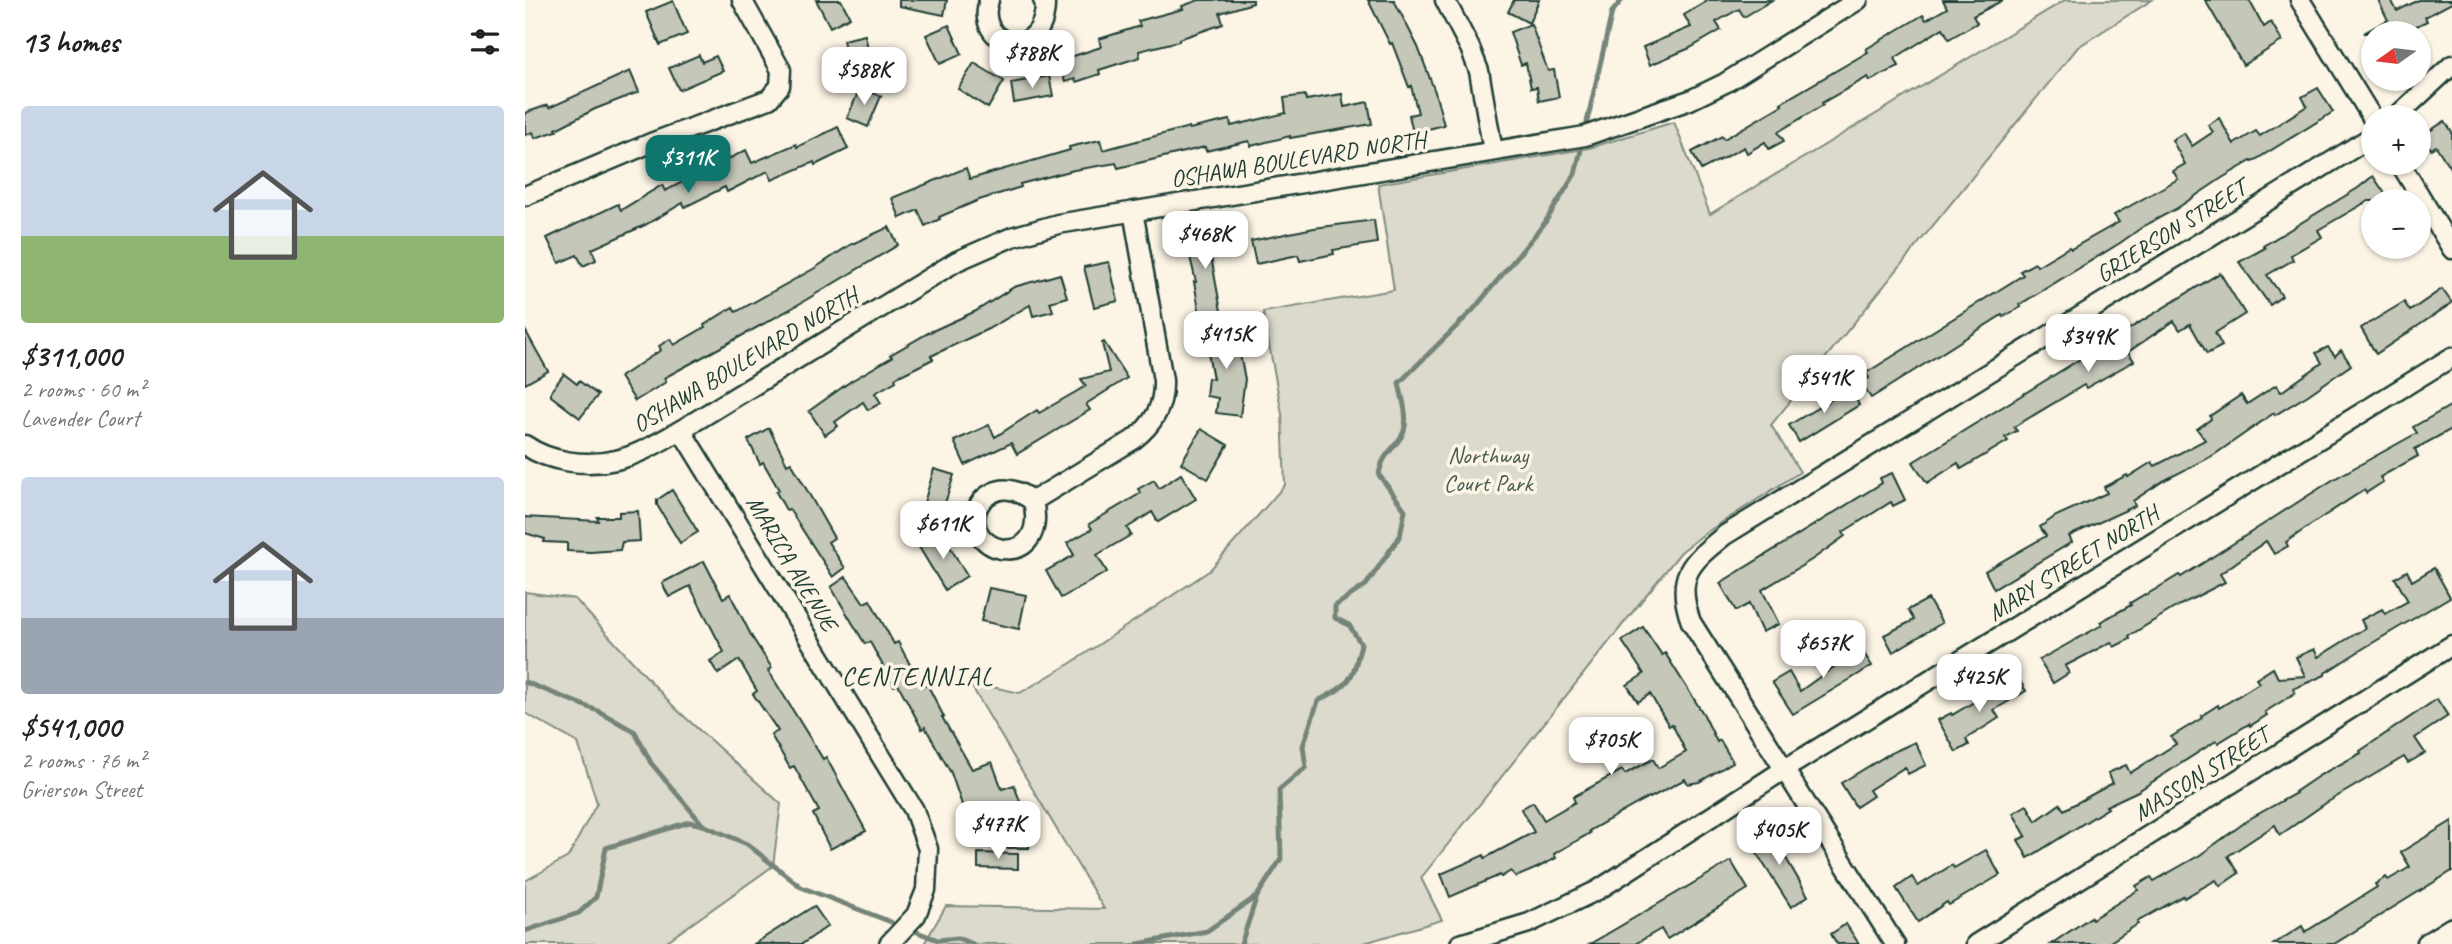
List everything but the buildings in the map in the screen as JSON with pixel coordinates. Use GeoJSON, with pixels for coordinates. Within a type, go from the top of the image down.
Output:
{"type":"FeatureCollection","features":[{"type":"Feature","properties":{"kind":"main road"},"geometry":{"type":"LineString","coordinates":[[2428,944],[2452,929]]}},
{"type":"Feature","properties":{"kind":"street"},"geometry":{"type":"LineString","coordinates":[[525,196],[651,143],[769,99],[781,86],[781,70],[742,0]]}},
{"type":"Feature","properties":{"kind":"street"},"geometry":{"type":"LineString","coordinates":[[989,0],[986,11],[990,29],[1007,42],[1022,42],[1039,31],[1047,1]]}},
{"type":"Feature","properties":{"kind":"street"},"geometry":{"type":"LineString","coordinates":[[1445,0],[1479,71],[1493,151]]}},
{"type":"Feature","properties":{"kind":"street","name":"OSHAWA BOULEVARD NORTH"},"geometry":{"type":"LineString","coordinates":[[525,444],[537,453],[573,463],[615,460],[644,450],[681,430],[957,261],[1013,237],[1058,224],[1585,136],[1690,100],[1725,83],[1858,0]]}},
{"type":"Feature","properties":{"kind":"street"},"geometry":{"type":"LineString","coordinates":[[2300,0],[2364,105]]}},
{"type":"Feature","properties":{"kind":"street"},"geometry":{"type":"LineString","coordinates":[[2409,105],[2452,65]]}},
{"type":"Feature","properties":{"kind":"street","name":"GRIERSON STREET"},"geometry":{"type":"LineString","coordinates":[[1786,769],[1691,622],[1683,601],[1686,579],[1699,556],[1725,535],[2361,143]]}},
{"type":"Feature","properties":{"kind":"street"},"geometry":{"type":"LineString","coordinates":[[2407,175],[2452,249]]}},
{"type":"Feature","properties":{"kind":"street"},"geometry":{"type":"LineString","coordinates":[[1033,501],[1144,432],[1162,402],[1163,380],[1133,211]]}},
{"type":"Feature","properties":{"kind":"street","name":"MARY STREET NORTH"},"geometry":{"type":"LineString","coordinates":[[1460,944],[1529,923],[1598,890],[1786,769],[2452,357]]}},
{"type":"Feature","properties":{"kind":"street","name":"MARICA AVENUE"},"geometry":{"type":"LineString","coordinates":[[681,430],[914,810],[927,849],[926,890],[916,915],[889,944]]}},
{"type":"Feature","properties":{"kind":"street","name":"MASSON STREET"},"geometry":{"type":"LineString","coordinates":[[1976,944],[2452,645]]}},
{"type":"Feature","properties":{"kind":"street"},"geometry":{"type":"LineString","coordinates":[[1786,769],[1895,944]]}},
{"type":"Feature","properties":{"kind":"green space","name":"Northway Court Park"},"geometry":{"type":"Polygon","coordinates":[[[2065,0],[2152,0],[2078,47],[1771,425],[1800,472],[1704,534],[1681,552],[1421,878],[1442,920],[1361,944],[924,944],[946,906],[1104,909],[969,682],[1020,693],[1071,663],[1209,571],[1285,485],[1282,414],[1263,312],[1394,290],[1378,184],[1589,148],[1674,122],[1710,214],[2065,0]]]}},
{"type":"Feature","properties":{"kind":"green space"},"geometry":{"type":"Polygon","coordinates":[[[525,592],[575,599],[676,709],[781,804],[773,866],[663,944],[525,944],[525,881],[568,857],[597,803],[578,743],[525,713],[525,592]]]}},
{"type":"Feature","properties":{"kind":"waterway"},"geometry":{"type":"LineString","coordinates":[[1587,122],[1612,12],[1622,0]]}},
{"type":"Feature","properties":{"kind":"waterway"},"geometry":{"type":"LineString","coordinates":[[1241,944],[1257,896],[1281,859],[1279,790],[1306,767],[1303,746],[1318,701],[1338,690],[1349,680],[1358,656],[1361,644],[1349,625],[1335,618],[1335,606],[1366,585],[1400,536],[1405,510],[1379,475],[1385,458],[1404,431],[1405,410],[1399,383],[1473,310],[1544,224],[1575,174],[1581,150]]}},
{"type":"Feature","properties":{"kind":"waterway"},"geometry":{"type":"LineString","coordinates":[[525,682],[598,711],[635,732],[651,763],[703,825]]}},
{"type":"Feature","properties":{"kind":"waterway"},"geometry":{"type":"LineString","coordinates":[[525,931],[579,913],[596,897],[606,848],[689,822],[703,825],[747,844],[801,887],[891,922]]}},
{"type":"Feature","properties":{"kind":"waterway"},"geometry":{"type":"LineString","coordinates":[[1138,944],[1207,931],[1257,896]]}},
{"type":"Feature","properties":{"kind":"waterway"},"geometry":{"type":"LineString","coordinates":[[917,932],[938,940],[957,938],[973,944]]}},
{"type":"Feature","properties":{"kind":"district","name":"CENTENNIAL"},"geometry":{"type":"Point","coordinates":[918,676]}}]}
